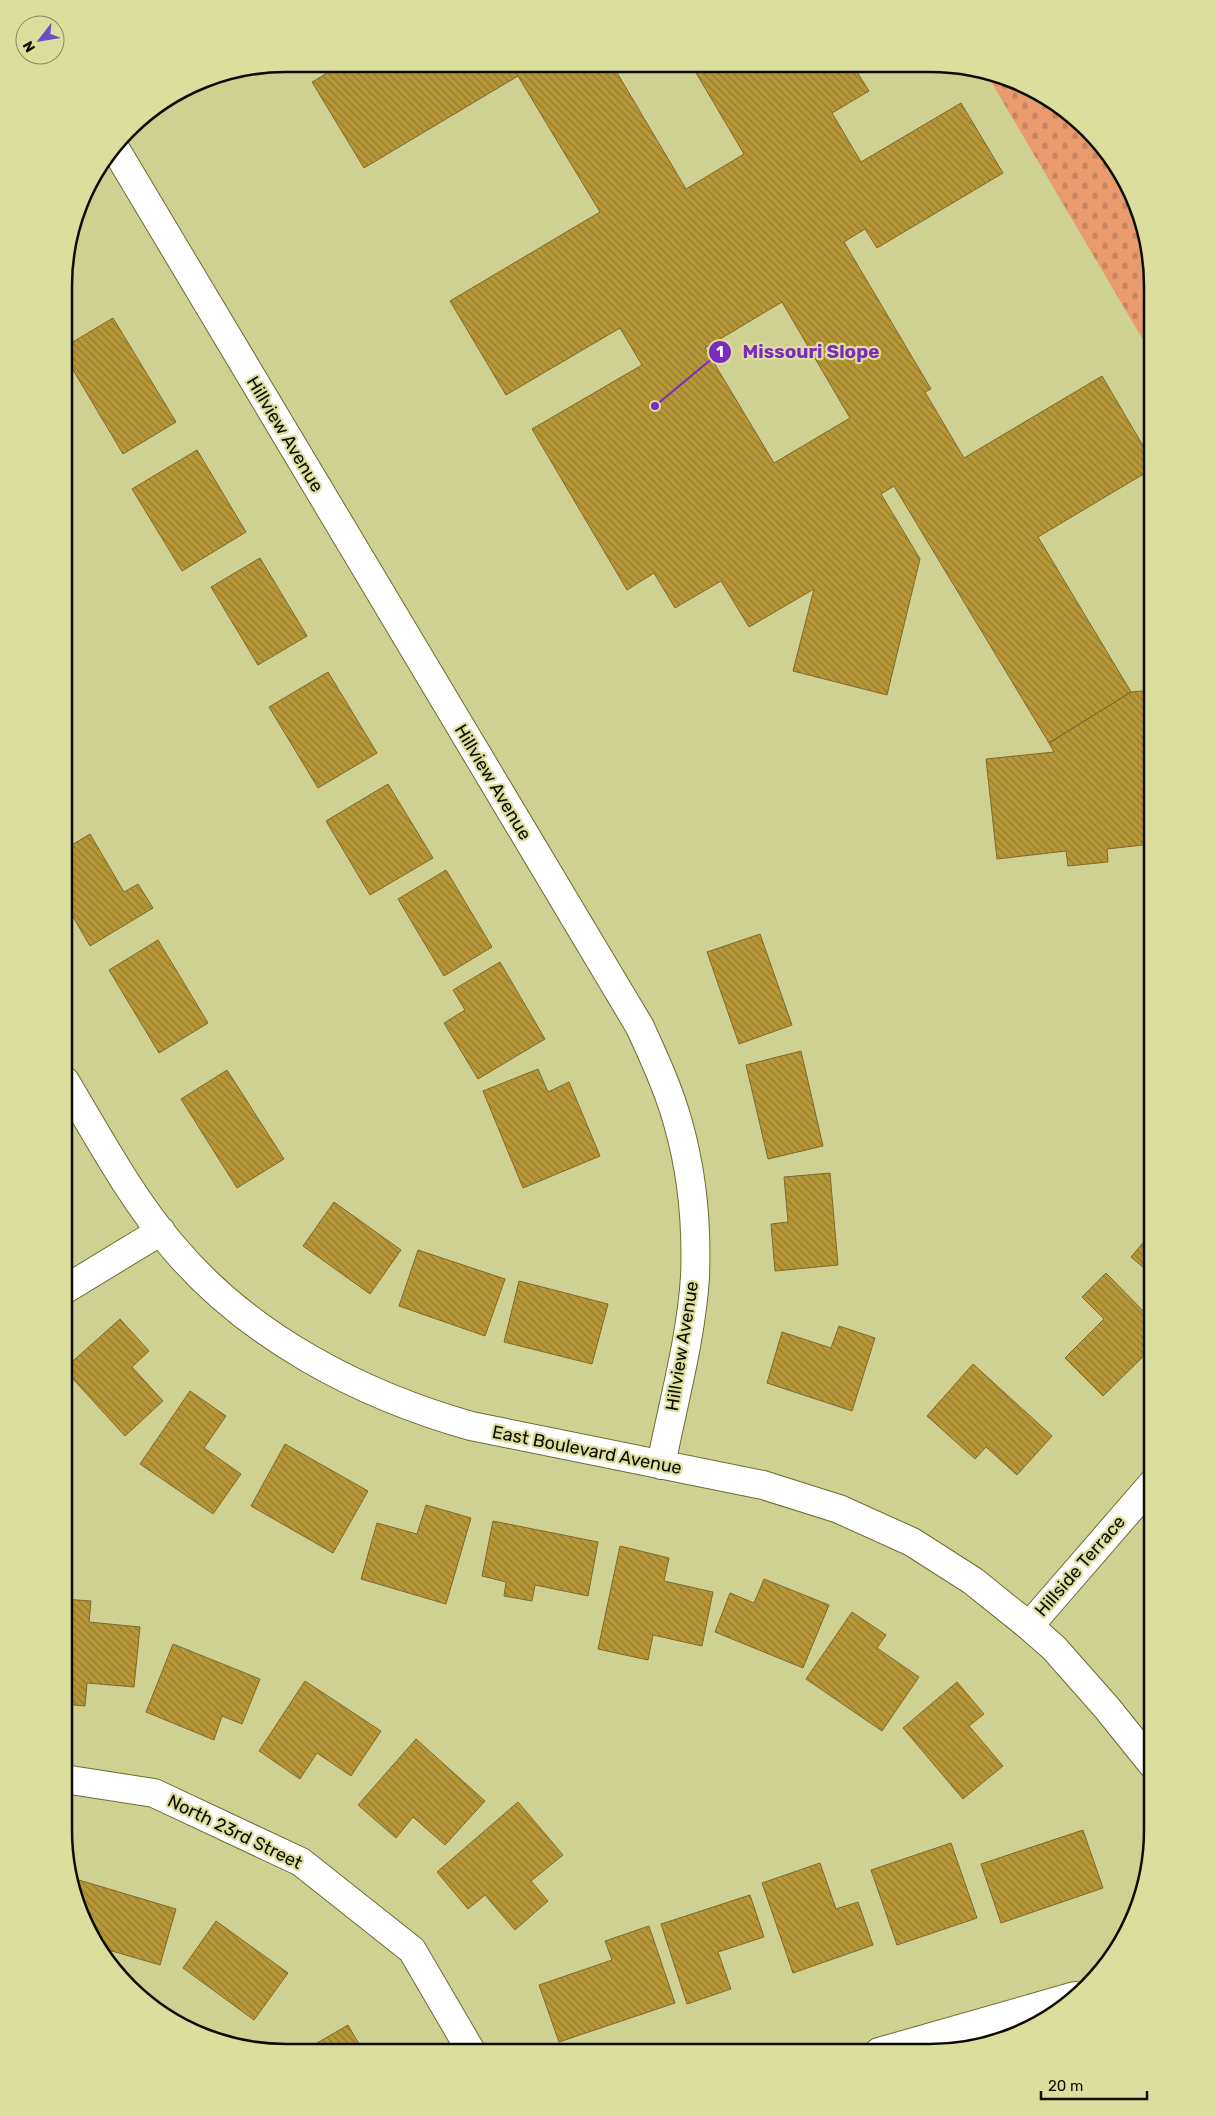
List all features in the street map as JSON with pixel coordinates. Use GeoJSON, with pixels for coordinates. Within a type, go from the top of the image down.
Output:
{"type":"FeatureCollection","features":[{"type":"Feature","properties":{"kind":"street","name":"Hillview Avenue"},"geometry":{"type":"LineString","coordinates":[[118,154],[640,1027],[660,1070],[678,1123],[689,1174],[694,1226],[694,1278],[689,1329],[661,1465]]}},
{"type":"Feature","properties":{"kind":"street","name":"East Boulevard Avenue"},"geometry":{"type":"LineString","coordinates":[[72,1093],[118,1170],[161,1232],[194,1270],[250,1318],[306,1357],[370,1390],[414,1408],[471,1426],[763,1485],[876,1524],[946,1562],[1029,1626],[1081,1678],[1144,1754]]}},
{"type":"Feature","properties":{"kind":"street"},"geometry":{"type":"LineString","coordinates":[[72,1285],[161,1232]]}},
{"type":"Feature","properties":{"kind":"street","name":"Hillside Terrace"},"geometry":{"type":"LineString","coordinates":[[1029,1626],[1144,1493]]}},
{"type":"Feature","properties":{"kind":"street","name":"North 23rd Street"},"geometry":{"type":"LineString","coordinates":[[72,1780],[154,1793],[301,1862],[412,1950],[467,2044]]}},
{"type":"Feature","properties":{"kind":"street"},"geometry":{"type":"LineString","coordinates":[[907,2044],[1057,2001]]}},
{"type":"Feature","properties":{"kind":"green space"},"geometry":{"type":"Polygon","coordinates":[[[991,82],[1036,101],[1060,117],[1090,145],[1115,180],[1132,218],[1142,259],[1144,341],[991,82]]]}},
{"type":"Feature","properties":{"kind":"building"},"geometry":{"type":"Polygon","coordinates":[[[329,72],[617,72],[686,189],[744,154],[696,72],[857,72],[869,91],[832,113],[861,162],[961,103],[1003,173],[877,248],[865,229],[844,242],[931,389],[925,392],[964,458],[1102,376],[1144,447],[1144,474],[1038,537],[1131,692],[1049,743],[894,486],[881,494],[920,559],[887,695],[793,671],[814,589],[749,627],[721,581],[675,608],[654,573],[627,590],[532,429],[642,365],[620,328],[506,395],[450,301],[600,212],[518,76],[364,168],[312,82],[329,72]],[[782,302],[705,348],[774,463],[850,418],[782,302]]]}},
{"type":"Feature","properties":{"kind":"building"},"geometry":{"type":"Polygon","coordinates":[[[113,318],[176,422],[123,454],[72,368],[72,342],[113,318]]]}},
{"type":"Feature","properties":{"kind":"building"},"geometry":{"type":"Polygon","coordinates":[[[197,450],[246,532],[182,571],[132,489],[197,450]]]}},
{"type":"Feature","properties":{"kind":"building"},"geometry":{"type":"Polygon","coordinates":[[[260,558],[307,636],[258,665],[211,587],[260,558]]]}},
{"type":"Feature","properties":{"kind":"building"},"geometry":{"type":"Polygon","coordinates":[[[328,672],[377,753],[318,788],[269,707],[328,672]]]}},
{"type":"Feature","properties":{"kind":"building"},"geometry":{"type":"Polygon","coordinates":[[[1144,691],[1144,845],[1107,849],[1108,862],[1068,866],[1066,851],[997,859],[986,759],[1054,752],[1049,743],[1131,692],[1144,691]]]}},
{"type":"Feature","properties":{"kind":"building"},"geometry":{"type":"Polygon","coordinates":[[[388,784],[433,858],[370,895],[326,821],[388,784]]]}},
{"type":"Feature","properties":{"kind":"building"},"geometry":{"type":"Polygon","coordinates":[[[90,834],[124,892],[138,884],[153,908],[90,946],[72,915],[72,845],[90,834]]]}},
{"type":"Feature","properties":{"kind":"building"},"geometry":{"type":"Polygon","coordinates":[[[446,870],[492,947],[444,976],[398,899],[446,870]]]}},
{"type":"Feature","properties":{"kind":"building"},"geometry":{"type":"Polygon","coordinates":[[[760,934],[792,1025],[739,1044],[707,952],[760,934]]]}},
{"type":"Feature","properties":{"kind":"building"},"geometry":{"type":"Polygon","coordinates":[[[158,940],[208,1023],[159,1053],[109,970],[158,940]]]}},
{"type":"Feature","properties":{"kind":"building"},"geometry":{"type":"Polygon","coordinates":[[[500,962],[545,1039],[478,1079],[444,1023],[465,1010],[453,990],[500,962]]]}},
{"type":"Feature","properties":{"kind":"building"},"geometry":{"type":"Polygon","coordinates":[[[801,1051],[823,1146],[768,1159],[746,1065],[801,1051]]]}},
{"type":"Feature","properties":{"kind":"building"},"geometry":{"type":"Polygon","coordinates":[[[538,1069],[548,1092],[569,1082],[600,1156],[523,1188],[483,1091],[538,1069]]]}},
{"type":"Feature","properties":{"kind":"building"},"geometry":{"type":"Polygon","coordinates":[[[227,1070],[284,1159],[237,1188],[181,1099],[227,1070]]]}},
{"type":"Feature","properties":{"kind":"building"},"geometry":{"type":"Polygon","coordinates":[[[830,1173],[838,1265],[775,1271],[771,1224],[788,1222],[784,1177],[830,1173]]]}},
{"type":"Feature","properties":{"kind":"building"},"geometry":{"type":"Polygon","coordinates":[[[334,1202],[401,1250],[370,1294],[303,1246],[334,1202]]]}},
{"type":"Feature","properties":{"kind":"building"},"geometry":{"type":"Polygon","coordinates":[[[1144,1242],[1144,1268],[1131,1257],[1144,1242]]]}},
{"type":"Feature","properties":{"kind":"building"},"geometry":{"type":"Polygon","coordinates":[[[418,1250],[505,1279],[485,1336],[399,1306],[418,1250]]]}},
{"type":"Feature","properties":{"kind":"building"},"geometry":{"type":"Polygon","coordinates":[[[1106,1273],[1144,1312],[1144,1356],[1103,1396],[1065,1358],[1104,1319],[1082,1297],[1106,1273]]]}},
{"type":"Feature","properties":{"kind":"building"},"geometry":{"type":"Polygon","coordinates":[[[519,1281],[608,1304],[592,1364],[504,1342],[519,1281]]]}},
{"type":"Feature","properties":{"kind":"building"},"geometry":{"type":"Polygon","coordinates":[[[120,1319],[149,1351],[132,1367],[163,1401],[125,1436],[72,1378],[72,1362],[120,1319]]]}},
{"type":"Feature","properties":{"kind":"building"},"geometry":{"type":"Polygon","coordinates":[[[839,1326],[875,1338],[852,1411],[767,1383],[782,1332],[831,1348],[839,1326]]]}},
{"type":"Feature","properties":{"kind":"building"},"geometry":{"type":"Polygon","coordinates":[[[973,1364],[1052,1436],[1017,1475],[986,1447],[975,1459],[927,1416],[973,1364]]]}},
{"type":"Feature","properties":{"kind":"building"},"geometry":{"type":"Polygon","coordinates":[[[190,1391],[226,1416],[204,1448],[241,1474],[213,1514],[140,1464],[190,1391]]]}},
{"type":"Feature","properties":{"kind":"building"},"geometry":{"type":"Polygon","coordinates":[[[285,1444],[368,1491],[333,1553],[251,1506],[285,1444]]]}},
{"type":"Feature","properties":{"kind":"building"},"geometry":{"type":"Polygon","coordinates":[[[426,1505],[471,1518],[446,1604],[361,1579],[377,1523],[417,1534],[426,1505]]]}},
{"type":"Feature","properties":{"kind":"building"},"geometry":{"type":"Polygon","coordinates":[[[493,1521],[598,1542],[588,1596],[535,1585],[532,1601],[504,1596],[506,1582],[482,1576],[493,1521]]]}},
{"type":"Feature","properties":{"kind":"building"},"geometry":{"type":"Polygon","coordinates":[[[620,1546],[669,1558],[664,1581],[713,1592],[702,1646],[653,1635],[648,1660],[598,1649],[620,1546]]]}},
{"type":"Feature","properties":{"kind":"building"},"geometry":{"type":"Polygon","coordinates":[[[764,1579],[829,1605],[803,1668],[715,1632],[730,1593],[754,1603],[764,1579]]]}},
{"type":"Feature","properties":{"kind":"building"},"geometry":{"type":"Polygon","coordinates":[[[72,1600],[91,1601],[89,1622],[140,1627],[134,1687],[87,1683],[85,1706],[72,1705],[72,1600]]]}},
{"type":"Feature","properties":{"kind":"building"},"geometry":{"type":"Polygon","coordinates":[[[852,1612],[886,1635],[877,1648],[919,1677],[882,1731],[806,1679],[852,1612]]]}},
{"type":"Feature","properties":{"kind":"building"},"geometry":{"type":"Polygon","coordinates":[[[173,1644],[260,1679],[242,1724],[222,1716],[214,1740],[146,1712],[173,1644]]]}},
{"type":"Feature","properties":{"kind":"building"},"geometry":{"type":"Polygon","coordinates":[[[305,1681],[381,1731],[351,1776],[317,1753],[300,1779],[259,1751],[305,1681]]]}},
{"type":"Feature","properties":{"kind":"building"},"geometry":{"type":"Polygon","coordinates":[[[957,1682],[984,1714],[969,1726],[1003,1766],[963,1799],[903,1728],[957,1682]]]}},
{"type":"Feature","properties":{"kind":"building"},"geometry":{"type":"Polygon","coordinates":[[[416,1739],[485,1801],[445,1845],[413,1817],[396,1838],[358,1805],[416,1739]]]}},
{"type":"Feature","properties":{"kind":"building"},"geometry":{"type":"Polygon","coordinates":[[[518,1802],[563,1855],[531,1881],[548,1901],[515,1930],[485,1895],[468,1909],[437,1872],[518,1802]]]}},
{"type":"Feature","properties":{"kind":"building"},"geometry":{"type":"Polygon","coordinates":[[[1083,1830],[1103,1888],[1001,1923],[981,1864],[1083,1830]]]}},
{"type":"Feature","properties":{"kind":"building"},"geometry":{"type":"Polygon","coordinates":[[[951,1843],[977,1918],[897,1945],[871,1870],[951,1843]]]}},
{"type":"Feature","properties":{"kind":"building"},"geometry":{"type":"Polygon","coordinates":[[[820,1863],[836,1909],[858,1902],[873,1945],[793,1973],[762,1883],[820,1863]]]}},
{"type":"Feature","properties":{"kind":"building"},"geometry":{"type":"Polygon","coordinates":[[[79,1880],[176,1909],[160,1965],[111,1951],[101,1936],[89,1911],[79,1880]]]}},
{"type":"Feature","properties":{"kind":"building"},"geometry":{"type":"Polygon","coordinates":[[[750,1895],[764,1937],[718,1952],[731,1989],[687,2004],[661,1924],[750,1895]]]}},
{"type":"Feature","properties":{"kind":"building"},"geometry":{"type":"Polygon","coordinates":[[[216,1921],[288,1973],[254,2020],[183,1968],[216,1921]]]}},
{"type":"Feature","properties":{"kind":"building"},"geometry":{"type":"Polygon","coordinates":[[[649,1926],[675,2003],[559,2042],[539,1985],[612,1960],[605,1941],[649,1926]]]}},
{"type":"Feature","properties":{"kind":"building"},"geometry":{"type":"Polygon","coordinates":[[[348,2025],[359,2044],[315,2044],[348,2025]]]}},
{"type":"Feature","properties":{"kind":"place","name":"Missouri Slope"},"geometry":{"type":"Point","coordinates":[655,406]}}]}
